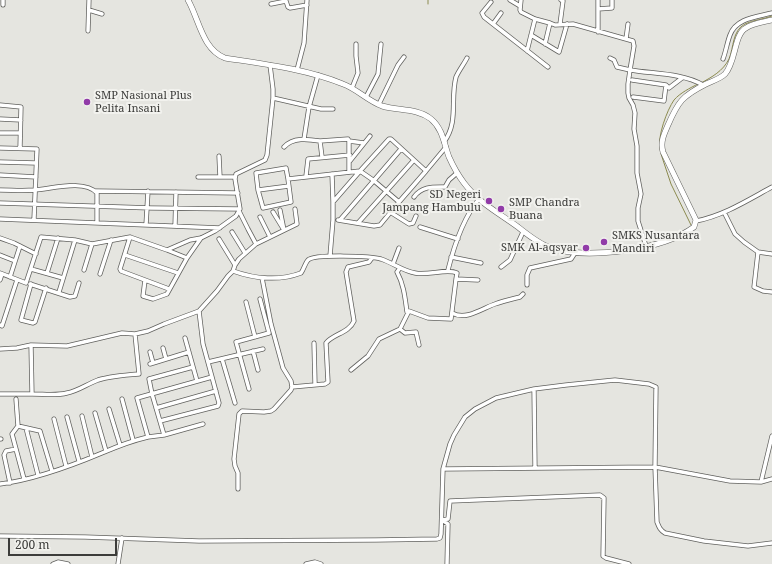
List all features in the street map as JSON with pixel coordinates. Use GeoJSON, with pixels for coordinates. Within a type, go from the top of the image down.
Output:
{"type":"FeatureCollection","features":[{"type":"Feature","properties":{"kind":"street"},"geometry":{"type":"LineString","coordinates":[[3,0],[3,5]]}},
{"type":"Feature","properties":{"kind":"street"},"geometry":{"type":"LineString","coordinates":[[88,31],[89,0]]}},
{"type":"Feature","properties":{"kind":"street"},"geometry":{"type":"LineString","coordinates":[[297,70],[304,43],[307,0]]}},
{"type":"Feature","properties":{"kind":"street"},"geometry":{"type":"LineString","coordinates":[[510,0],[520,6]]}},
{"type":"Feature","properties":{"kind":"street"},"geometry":{"type":"LineString","coordinates":[[521,0],[520,10],[522,13],[535,20],[550,23],[573,24],[630,40],[634,43],[628,93],[635,114],[634,129],[641,194],[638,208],[638,221],[646,246]]}},
{"type":"Feature","properties":{"kind":"street"},"geometry":{"type":"LineString","coordinates":[[560,24],[563,5],[561,0]]}},
{"type":"Feature","properties":{"kind":"street"},"geometry":{"type":"LineString","coordinates":[[598,0],[598,32]]}},
{"type":"Feature","properties":{"kind":"street"},"geometry":{"type":"LineString","coordinates":[[598,9],[612,8],[612,0]]}},
{"type":"Feature","properties":{"kind":"street"},"geometry":{"type":"LineString","coordinates":[[190,1],[198,24],[212,50],[218,55],[225,58],[270,65],[318,75],[352,88],[379,104],[425,115],[438,126],[442,133],[449,157],[457,173],[479,199],[523,232],[549,247],[575,253],[590,253],[625,250],[646,246],[674,237],[692,228],[696,222],[724,212],[772,188]]}},
{"type":"Feature","properties":{"kind":"street"},"geometry":{"type":"LineString","coordinates":[[271,4],[286,1],[288,7],[290,8],[307,5]]}},
{"type":"Feature","properties":{"kind":"street"},"geometry":{"type":"LineString","coordinates":[[491,2],[482,13],[484,17],[548,67]]}},
{"type":"Feature","properties":{"kind":"street"},"geometry":{"type":"LineString","coordinates":[[89,10],[102,14]]}},
{"type":"Feature","properties":{"kind":"street"},"geometry":{"type":"LineString","coordinates":[[493,24],[501,13]]}},
{"type":"Feature","properties":{"kind":"street"},"geometry":{"type":"LineString","coordinates":[[723,59],[730,34],[736,25],[744,20],[772,13]]}},
{"type":"Feature","properties":{"kind":"street"},"geometry":{"type":"LineString","coordinates":[[527,51],[535,20]]}},
{"type":"Feature","properties":{"kind":"street"},"geometry":{"type":"LineString","coordinates":[[696,222],[663,152],[662,144],[664,134],[678,104],[685,96],[726,73],[733,59],[738,37],[741,31],[747,27],[772,20]]}},
{"type":"Feature","properties":{"kind":"street"},"geometry":{"type":"LineString","coordinates":[[545,44],[550,23]]}},
{"type":"Feature","properties":{"kind":"street"},"geometry":{"type":"LineString","coordinates":[[531,35],[559,52],[567,24]]}},
{"type":"Feature","properties":{"kind":"street"},"geometry":{"type":"LineString","coordinates":[[626,39],[628,24]]}},
{"type":"Feature","properties":{"kind":"street"},"geometry":{"type":"LineString","coordinates":[[352,88],[358,73],[356,44]]}},
{"type":"Feature","properties":{"kind":"street"},"geometry":{"type":"LineString","coordinates":[[366,96],[378,74],[381,44]]}},
{"type":"Feature","properties":{"kind":"street"},"geometry":{"type":"LineString","coordinates":[[379,104],[404,57]]}},
{"type":"Feature","properties":{"kind":"street"},"geometry":{"type":"LineString","coordinates":[[333,220],[374,226],[380,225],[426,170],[445,144],[451,131],[454,118],[456,77],[468,58]]}},
{"type":"Feature","properties":{"kind":"street"},"geometry":{"type":"LineString","coordinates":[[610,58],[614,60],[617,67],[696,81],[703,86]]}},
{"type":"Feature","properties":{"kind":"street"},"geometry":{"type":"LineString","coordinates":[[256,244],[240,210],[235,177],[236,174],[267,158],[273,98],[270,65]]}},
{"type":"Feature","properties":{"kind":"street"},"geometry":{"type":"LineString","coordinates":[[304,139],[309,107],[318,75]]}},
{"type":"Feature","properties":{"kind":"street"},"geometry":{"type":"LineString","coordinates":[[632,80],[666,85],[669,88],[682,78]]}},
{"type":"Feature","properties":{"kind":"street"},"geometry":{"type":"LineString","coordinates":[[633,97],[664,101],[666,85]]}},
{"type":"Feature","properties":{"kind":"street"},"geometry":{"type":"LineString","coordinates":[[273,98],[322,110],[333,109]]}},
{"type":"Feature","properties":{"kind":"street"},"geometry":{"type":"LineString","coordinates":[[0,105],[20,106],[20,148]]}},
{"type":"Feature","properties":{"kind":"street"},"geometry":{"type":"LineString","coordinates":[[0,119],[21,120]]}},
{"type":"Feature","properties":{"kind":"street"},"geometry":{"type":"LineString","coordinates":[[0,133],[20,133]]}},
{"type":"Feature","properties":{"kind":"street"},"geometry":{"type":"LineString","coordinates":[[349,162],[370,136]]}},
{"type":"Feature","properties":{"kind":"street"},"geometry":{"type":"LineString","coordinates":[[284,148],[290,142],[304,139],[320,141],[346,139],[364,143]]}},
{"type":"Feature","properties":{"kind":"street"},"geometry":{"type":"LineString","coordinates":[[333,202],[389,139],[426,170]]}},
{"type":"Feature","properties":{"kind":"street"},"geometry":{"type":"LineString","coordinates":[[349,140],[349,172]]}},
{"type":"Feature","properties":{"kind":"street"},"geometry":{"type":"LineString","coordinates":[[320,141],[322,157]]}},
{"type":"Feature","properties":{"kind":"street"},"geometry":{"type":"LineString","coordinates":[[0,148],[36,149],[34,219]]}},
{"type":"Feature","properties":{"kind":"street"},"geometry":{"type":"LineString","coordinates":[[340,220],[401,149]]}},
{"type":"Feature","properties":{"kind":"street"},"geometry":{"type":"LineString","coordinates":[[306,176],[308,159],[350,155]]}},
{"type":"Feature","properties":{"kind":"street"},"geometry":{"type":"LineString","coordinates":[[219,156],[220,177]]}},
{"type":"Feature","properties":{"kind":"street"},"geometry":{"type":"LineString","coordinates":[[358,223],[414,160]]}},
{"type":"Feature","properties":{"kind":"street"},"geometry":{"type":"LineString","coordinates":[[0,162],[36,163]]}},
{"type":"Feature","properties":{"kind":"street"},"geometry":{"type":"LineString","coordinates":[[286,168],[288,179],[291,202],[264,208],[262,207],[255,174],[286,168]]}},
{"type":"Feature","properties":{"kind":"street"},"geometry":{"type":"LineString","coordinates":[[288,179],[360,171],[374,180],[399,202]]}},
{"type":"Feature","properties":{"kind":"street"},"geometry":{"type":"LineString","coordinates":[[414,197],[421,190],[434,186],[445,187],[449,180],[457,173]]}},
{"type":"Feature","properties":{"kind":"street"},"geometry":{"type":"LineString","coordinates":[[330,256],[333,220],[332,174]]}},
{"type":"Feature","properties":{"kind":"street"},"geometry":{"type":"LineString","coordinates":[[0,175],[36,177]]}},
{"type":"Feature","properties":{"kind":"street"},"geometry":{"type":"LineString","coordinates":[[198,177],[235,177]]}},
{"type":"Feature","properties":{"kind":"street"},"geometry":{"type":"LineString","coordinates":[[0,190],[35,190],[68,186],[88,188],[96,191],[238,193]]}},
{"type":"Feature","properties":{"kind":"street"},"geometry":{"type":"LineString","coordinates":[[258,190],[289,186]]}},
{"type":"Feature","properties":{"kind":"street"},"geometry":{"type":"LineString","coordinates":[[96,191],[98,193],[97,222]]}},
{"type":"Feature","properties":{"kind":"street"},"geometry":{"type":"LineString","coordinates":[[146,225],[148,192]]}},
{"type":"Feature","properties":{"kind":"street"},"geometry":{"type":"LineString","coordinates":[[175,226],[176,192]]}},
{"type":"Feature","properties":{"kind":"street"},"geometry":{"type":"LineString","coordinates":[[448,270],[451,257],[470,210],[479,199]]}},
{"type":"Feature","properties":{"kind":"street"},"geometry":{"type":"LineString","coordinates":[[0,203],[240,210]]}},
{"type":"Feature","properties":{"kind":"street"},"geometry":{"type":"LineString","coordinates":[[0,349],[31,345],[67,346],[122,333],[135,334],[154,329],[199,311],[228,276],[234,271],[235,265],[245,253],[256,244],[297,224],[294,209]]}},
{"type":"Feature","properties":{"kind":"street"},"geometry":{"type":"LineString","coordinates":[[167,250],[190,240],[202,238],[221,228],[236,216],[240,210]]}},
{"type":"Feature","properties":{"kind":"street"},"geometry":{"type":"LineString","coordinates":[[280,210],[284,230]]}},
{"type":"Feature","properties":{"kind":"street"},"geometry":{"type":"LineString","coordinates":[[273,212],[284,230]]}},
{"type":"Feature","properties":{"kind":"street"},"geometry":{"type":"LineString","coordinates":[[390,212],[409,224],[412,223],[416,216]]}},
{"type":"Feature","properties":{"kind":"street"},"geometry":{"type":"LineString","coordinates":[[724,212],[735,234],[744,242],[758,252],[772,254]]}},
{"type":"Feature","properties":{"kind":"street"},"geometry":{"type":"LineString","coordinates":[[260,217],[270,237]]}},
{"type":"Feature","properties":{"kind":"street"},"geometry":{"type":"LineString","coordinates":[[0,219],[34,219],[221,228]]}},
{"type":"Feature","properties":{"kind":"street"},"geometry":{"type":"LineString","coordinates":[[420,227],[458,239]]}},
{"type":"Feature","properties":{"kind":"street"},"geometry":{"type":"LineString","coordinates":[[232,232],[245,253]]}},
{"type":"Feature","properties":{"kind":"street"},"geometry":{"type":"LineString","coordinates":[[501,267],[510,260],[523,232]]}},
{"type":"Feature","properties":{"kind":"street"},"geometry":{"type":"LineString","coordinates":[[26,283],[41,237],[75,240],[92,244],[130,237],[187,258]]}},
{"type":"Feature","properties":{"kind":"street"},"geometry":{"type":"LineString","coordinates":[[130,237],[120,269],[121,271],[169,289]]}},
{"type":"Feature","properties":{"kind":"street"},"geometry":{"type":"LineString","coordinates":[[0,238],[36,254]]}},
{"type":"Feature","properties":{"kind":"street"},"geometry":{"type":"LineString","coordinates":[[46,273],[58,238]]}},
{"type":"Feature","properties":{"kind":"street"},"geometry":{"type":"LineString","coordinates":[[145,280],[143,296],[156,299],[167,294],[187,258],[202,238]]}},
{"type":"Feature","properties":{"kind":"street"},"geometry":{"type":"LineString","coordinates":[[219,239],[235,265]]}},
{"type":"Feature","properties":{"kind":"street"},"geometry":{"type":"LineString","coordinates":[[59,292],[75,240]]}},
{"type":"Feature","properties":{"kind":"street"},"geometry":{"type":"LineString","coordinates":[[100,274],[110,240]]}},
{"type":"Feature","properties":{"kind":"street"},"geometry":{"type":"LineString","coordinates":[[84,270],[92,244]]}},
{"type":"Feature","properties":{"kind":"street"},"geometry":{"type":"LineString","coordinates":[[10,277],[20,246]]}},
{"type":"Feature","properties":{"kind":"street"},"geometry":{"type":"LineString","coordinates":[[393,264],[399,248]]}},
{"type":"Feature","properties":{"kind":"street"},"geometry":{"type":"LineString","coordinates":[[758,252],[754,287],[763,291],[772,292]]}},
{"type":"Feature","properties":{"kind":"street"},"geometry":{"type":"LineString","coordinates":[[527,285],[527,275],[530,268],[571,259],[575,253]]}},
{"type":"Feature","properties":{"kind":"street"},"geometry":{"type":"LineString","coordinates":[[0,255],[15,261]]}},
{"type":"Feature","properties":{"kind":"street"},"geometry":{"type":"LineString","coordinates":[[125,255],[178,273]]}},
{"type":"Feature","properties":{"kind":"street"},"geometry":{"type":"LineString","coordinates":[[234,271],[262,278],[277,278],[296,275],[303,271],[310,259],[330,256],[380,259],[415,274],[438,274],[448,270],[457,273],[452,318],[449,320],[428,318],[411,310],[407,312]]}},
{"type":"Feature","properties":{"kind":"street"},"geometry":{"type":"LineString","coordinates":[[451,257],[481,263]]}},
{"type":"Feature","properties":{"kind":"street"},"geometry":{"type":"LineString","coordinates":[[292,386],[325,384],[328,382],[327,341],[349,328],[353,323],[354,317],[346,272],[348,267],[369,262],[372,258]]}},
{"type":"Feature","properties":{"kind":"street"},"geometry":{"type":"LineString","coordinates":[[351,370],[368,356],[379,339],[400,329],[402,326],[407,312],[403,287],[396,272],[400,268]]}},
{"type":"Feature","properties":{"kind":"street"},"geometry":{"type":"LineString","coordinates":[[31,269],[63,278]]}},
{"type":"Feature","properties":{"kind":"street"},"geometry":{"type":"LineString","coordinates":[[0,280],[1,273],[17,280],[59,292],[70,297],[75,296],[78,283]]}},
{"type":"Feature","properties":{"kind":"street"},"geometry":{"type":"LineString","coordinates":[[238,489],[238,473],[234,466],[234,459],[239,414],[242,412],[271,411],[291,390],[292,386],[283,368],[271,324],[262,278]]}},
{"type":"Feature","properties":{"kind":"street"},"geometry":{"type":"LineString","coordinates":[[456,279],[478,280]]}},
{"type":"Feature","properties":{"kind":"street"},"geometry":{"type":"LineString","coordinates":[[0,326],[2,326],[17,280]]}},
{"type":"Feature","properties":{"kind":"street"},"geometry":{"type":"LineString","coordinates":[[32,284],[21,320],[33,323],[35,322],[46,288]]}},
{"type":"Feature","properties":{"kind":"street"},"geometry":{"type":"LineString","coordinates":[[452,313],[458,316],[472,314],[495,304],[520,297],[523,294]]}},
{"type":"Feature","properties":{"kind":"street"},"geometry":{"type":"LineString","coordinates":[[249,389],[236,342],[269,333],[260,299]]}},
{"type":"Feature","properties":{"kind":"street"},"geometry":{"type":"LineString","coordinates":[[246,302],[255,337]]}},
{"type":"Feature","properties":{"kind":"street"},"geometry":{"type":"LineString","coordinates":[[160,421],[218,406],[219,402],[203,344],[199,311]]}},
{"type":"Feature","properties":{"kind":"street"},"geometry":{"type":"LineString","coordinates":[[400,329],[405,333],[416,332],[419,345]]}},
{"type":"Feature","properties":{"kind":"street"},"geometry":{"type":"LineString","coordinates":[[0,394],[66,394],[98,380],[138,374],[135,334]]}},
{"type":"Feature","properties":{"kind":"street"},"geometry":{"type":"LineString","coordinates":[[185,338],[197,381]]}},
{"type":"Feature","properties":{"kind":"street"},"geometry":{"type":"LineString","coordinates":[[314,343],[315,384]]}},
{"type":"Feature","properties":{"kind":"street"},"geometry":{"type":"LineString","coordinates":[[31,345],[32,394]]}},
{"type":"Feature","properties":{"kind":"street"},"geometry":{"type":"LineString","coordinates":[[163,348],[166,359]]}},
{"type":"Feature","properties":{"kind":"street"},"geometry":{"type":"LineString","coordinates":[[208,362],[263,349]]}},
{"type":"Feature","properties":{"kind":"street"},"geometry":{"type":"LineString","coordinates":[[253,351],[258,370]]}},
{"type":"Feature","properties":{"kind":"street"},"geometry":{"type":"LineString","coordinates":[[150,352],[151,364],[189,352]]}},
{"type":"Feature","properties":{"kind":"street"},"geometry":{"type":"LineString","coordinates":[[222,359],[235,403]]}},
{"type":"Feature","properties":{"kind":"street"},"geometry":{"type":"LineString","coordinates":[[164,435],[152,394],[151,378],[193,367]]}},
{"type":"Feature","properties":{"kind":"street"},"geometry":{"type":"LineString","coordinates":[[148,437],[137,398],[212,377]]}},
{"type":"Feature","properties":{"kind":"street"},"geometry":{"type":"LineString","coordinates":[[0,536],[199,541],[437,539],[440,538],[441,534],[443,469],[450,444],[465,417],[475,409],[496,398],[534,389],[615,380],[649,384],[656,387],[655,467],[657,522],[662,532],[704,541],[748,546],[772,542]]}},
{"type":"Feature","properties":{"kind":"street"},"geometry":{"type":"LineString","coordinates":[[534,389],[535,468]]}},
{"type":"Feature","properties":{"kind":"street"},"geometry":{"type":"LineString","coordinates":[[156,408],[216,391]]}},
{"type":"Feature","properties":{"kind":"street"},"geometry":{"type":"LineString","coordinates":[[16,399],[18,426],[12,434],[24,479]]}},
{"type":"Feature","properties":{"kind":"street"},"geometry":{"type":"LineString","coordinates":[[122,399],[133,440]]}},
{"type":"Feature","properties":{"kind":"street"},"geometry":{"type":"LineString","coordinates":[[109,409],[120,445]]}},
{"type":"Feature","properties":{"kind":"street"},"geometry":{"type":"LineString","coordinates":[[95,413],[106,451]]}},
{"type":"Feature","properties":{"kind":"street"},"geometry":{"type":"LineString","coordinates":[[82,416],[92,456]]}},
{"type":"Feature","properties":{"kind":"street"},"geometry":{"type":"LineString","coordinates":[[67,417],[79,461]]}},
{"type":"Feature","properties":{"kind":"street"},"geometry":{"type":"LineString","coordinates":[[54,419],[66,466]]}},
{"type":"Feature","properties":{"kind":"street"},"geometry":{"type":"LineString","coordinates":[[0,484],[10,483],[52,471],[133,440],[164,435],[203,424]]}},
{"type":"Feature","properties":{"kind":"street"},"geometry":{"type":"LineString","coordinates":[[18,426],[40,431],[52,471]]}},
{"type":"Feature","properties":{"kind":"street"},"geometry":{"type":"LineString","coordinates":[[26,428],[38,475]]}},
{"type":"Feature","properties":{"kind":"street"},"geometry":{"type":"LineString","coordinates":[[761,482],[772,436]]}},
{"type":"Feature","properties":{"kind":"street"},"geometry":{"type":"LineString","coordinates":[[10,483],[4,454],[6,451],[16,449]]}},
{"type":"Feature","properties":{"kind":"street"},"geometry":{"type":"LineString","coordinates":[[443,469],[655,467],[730,481],[761,482],[772,479]]}},
{"type":"Feature","properties":{"kind":"street"},"geometry":{"type":"LineString","coordinates":[[442,503],[450,501],[600,495],[604,498],[603,553],[606,558],[629,564]]}},
{"type":"Feature","properties":{"kind":"street"},"geometry":{"type":"LineString","coordinates":[[442,520],[448,519],[450,501]]}},
{"type":"Feature","properties":{"kind":"street"},"geometry":{"type":"LineString","coordinates":[[442,520],[448,524],[447,564]]}},
{"type":"Feature","properties":{"kind":"street"},"geometry":{"type":"LineString","coordinates":[[118,564],[122,538]]}},
{"type":"Feature","properties":{"kind":"street"},"geometry":{"type":"LineString","coordinates":[[604,564],[606,558]]}},
{"type":"Feature","properties":{"kind":"street"},"geometry":{"type":"LineString","coordinates":[[52,564],[58,562],[68,564]]}},
{"type":"Feature","properties":{"kind":"street"},"geometry":{"type":"LineString","coordinates":[[306,564],[315,562],[322,564]]}},
{"type":"Feature","properties":{"kind":"waterway"},"geometry":{"type":"LineString","coordinates":[[701,83],[717,73],[727,63],[731,54],[734,40],[741,27],[745,24],[772,16]]}},
{"type":"Feature","properties":{"kind":"waterway"},"geometry":{"type":"LineString","coordinates":[[660,149],[659,144],[661,131],[671,104],[679,95],[698,84]]}},
{"type":"Feature","properties":{"kind":"waterway"},"geometry":{"type":"LineString","coordinates":[[661,154],[671,184],[691,225]]}},
{"type":"Feature","properties":{"kind":"place","name":"SMP Nasional Plus Pelita Insani"},"geometry":{"type":"Point","coordinates":[87,102]}},
{"type":"Feature","properties":{"kind":"place","name":"SD Negeri Jampang Hambulu"},"geometry":{"type":"Point","coordinates":[489,201]}},
{"type":"Feature","properties":{"kind":"place","name":"SMP Chandra Buana"},"geometry":{"type":"Point","coordinates":[501,209]}},
{"type":"Feature","properties":{"kind":"place","name":"SMKS Nusantara Mandiri"},"geometry":{"type":"Point","coordinates":[604,242]}},
{"type":"Feature","properties":{"kind":"place","name":"SMK Al-aqsyar"},"geometry":{"type":"Point","coordinates":[586,248]}}]}
